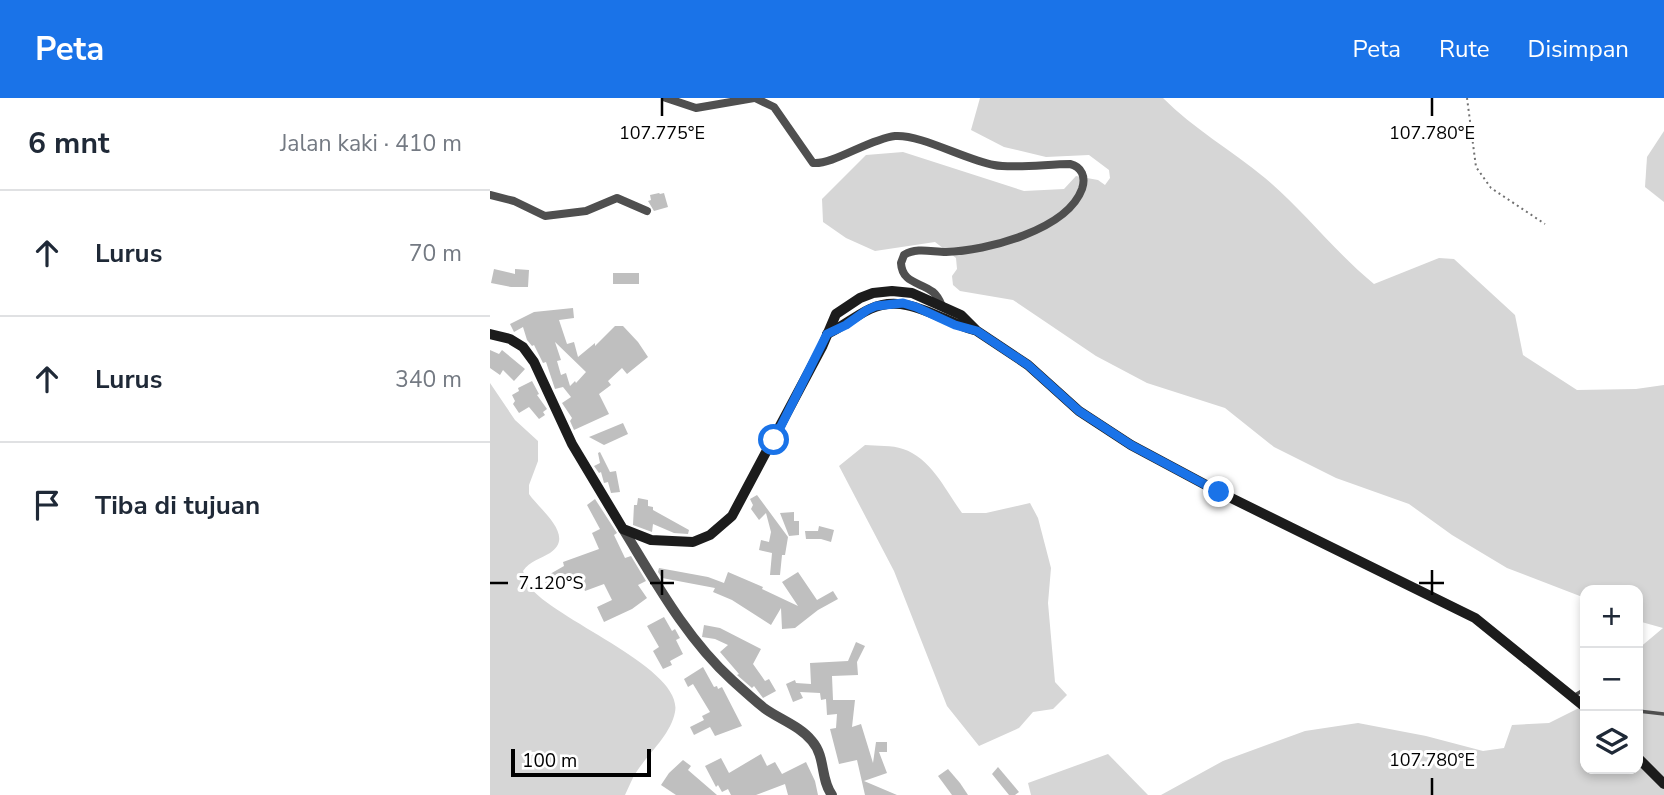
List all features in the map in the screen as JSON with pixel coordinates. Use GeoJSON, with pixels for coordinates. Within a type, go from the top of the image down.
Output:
{"type":"FeatureCollection","features":[{"type":"Feature","properties":{"kind":"main road"},"geometry":{"type":"LineString","coordinates":[[490,334],[510,339],[523,347],[534,362],[572,444],[623,529],[651,540],[693,542],[710,535],[732,516],[822,347],[836,314],[873,293],[912,293],[961,315],[977,331],[1028,365],[1079,411],[1131,445],[1219,492],[1475,618],[1580,702]]}},
{"type":"Feature","properties":{"kind":"main road"},"geometry":{"type":"LineString","coordinates":[[827,334],[876,306],[903,303],[955,325],[977,331]]}},
{"type":"Feature","properties":{"kind":"main road"},"geometry":{"type":"LineString","coordinates":[[1643,763],[1664,784]]}},
{"type":"Feature","properties":{"kind":"street"},"geometry":{"type":"LineString","coordinates":[[666,98],[696,108],[754,98],[774,107],[813,163],[825,162],[870,142],[897,136],[914,138],[994,165],[1076,166],[1083,178],[1083,186],[1077,200],[1049,224],[1026,234],[972,249],[947,252],[917,250],[904,256],[901,263],[904,275],[912,282],[931,290],[937,295],[942,306]]}},
{"type":"Feature","properties":{"kind":"street"},"geometry":{"type":"LineString","coordinates":[[490,195],[514,201],[542,216],[586,211],[617,198],[647,211]]}},
{"type":"Feature","properties":{"kind":"street"},"geometry":{"type":"LineString","coordinates":[[623,529],[660,591],[691,634],[730,678],[764,708],[812,740],[821,754],[827,788],[832,795]]}},
{"type":"Feature","properties":{"kind":"lane"},"geometry":{"type":"LineString","coordinates":[[1574,695],[1580,692]]}},
{"type":"Feature","properties":{"kind":"lane"},"geometry":{"type":"LineString","coordinates":[[1643,712],[1664,714]]}},
{"type":"Feature","properties":{"kind":"path"},"geometry":{"type":"LineString","coordinates":[[1467,98],[1476,167],[1491,188],[1545,224]]}},
{"type":"Feature","properties":{"kind":"shaded area"},"geometry":{"type":"Polygon","coordinates":[[[980,98],[1163,98],[1187,120],[1265,178],[1374,284],[1439,258],[1454,259],[1515,315],[1523,355],[1577,390],[1636,389],[1664,385],[1664,795],[1161,795],[1223,761],[1305,731],[1358,723],[1426,736],[1483,751],[1504,748],[1512,725],[1549,723],[1580,708],[1580,774],[1643,774],[1643,645],[1663,628],[1643,622],[1643,585],[1580,585],[1580,596],[1507,568],[1452,535],[1409,504],[1336,478],[1274,447],[1225,408],[1147,383],[1096,356],[1013,300],[960,291],[953,285],[952,276],[957,269],[956,258],[935,242],[875,251],[846,238],[823,222],[822,199],[866,155],[903,152],[1024,191],[1064,189],[1076,176],[1098,180],[1105,185],[1110,178],[1109,170],[1089,155],[1046,157],[1004,147],[971,130],[980,98]]]}},
{"type":"Feature","properties":{"kind":"shaded area"},"geometry":{"type":"Polygon","coordinates":[[[1664,131],[1664,202],[1645,187],[1647,157],[1664,131]]]}},
{"type":"Feature","properties":{"kind":"shaded area"},"geometry":{"type":"Polygon","coordinates":[[[490,383],[515,420],[538,441],[538,461],[529,485],[529,494],[558,531],[557,546],[523,571],[528,584],[564,614],[639,662],[660,679],[672,695],[675,712],[673,720],[635,774],[625,795],[490,795],[490,383]]]}},
{"type":"Feature","properties":{"kind":"shaded area"},"geometry":{"type":"Polygon","coordinates":[[[865,445],[894,447],[913,453],[930,467],[962,513],[986,513],[1030,503],[1038,518],[1051,568],[1048,603],[1055,682],[1067,695],[1053,709],[1033,712],[1019,728],[979,746],[947,706],[894,571],[839,466],[865,445]]]}},
{"type":"Feature","properties":{"kind":"shaded area"},"geometry":{"type":"Polygon","coordinates":[[[1108,754],[1148,795],[1031,795],[1028,783],[1108,754]]]}},
{"type":"Feature","properties":{"kind":"building"},"geometry":{"type":"Polygon","coordinates":[[[664,193],[668,207],[654,211],[648,201],[651,200],[650,195],[664,193]]]}},
{"type":"Feature","properties":{"kind":"building"},"geometry":{"type":"Polygon","coordinates":[[[494,269],[515,274],[515,269],[529,270],[528,287],[491,283],[494,269]]]}},
{"type":"Feature","properties":{"kind":"building"},"geometry":{"type":"Polygon","coordinates":[[[613,273],[639,273],[639,284],[613,284],[613,273]]]}},
{"type":"Feature","properties":{"kind":"building"},"geometry":{"type":"Polygon","coordinates":[[[573,308],[574,318],[559,320],[567,344],[574,342],[578,357],[595,343],[595,346],[615,326],[623,326],[638,342],[648,357],[627,374],[622,368],[608,381],[611,385],[599,394],[609,414],[574,430],[570,421],[572,418],[562,403],[571,397],[563,387],[555,389],[546,362],[543,363],[534,345],[527,340],[523,327],[514,332],[510,324],[534,312],[573,308]],[[555,342],[561,360],[557,361],[561,375],[566,373],[570,386],[586,372],[555,342]]]}},
{"type":"Feature","properties":{"kind":"building"},"geometry":{"type":"Polygon","coordinates":[[[490,350],[499,354],[502,350],[525,369],[514,381],[503,370],[500,375],[490,368],[490,350]]]}},
{"type":"Feature","properties":{"kind":"building"},"geometry":{"type":"Polygon","coordinates":[[[532,381],[539,394],[537,395],[547,409],[543,412],[545,415],[539,419],[529,407],[519,413],[513,404],[515,401],[512,395],[519,391],[518,388],[532,381]]]}},
{"type":"Feature","properties":{"kind":"building"},"geometry":{"type":"Polygon","coordinates":[[[623,423],[628,434],[604,445],[589,437],[623,423]]]}},
{"type":"Feature","properties":{"kind":"building"},"geometry":{"type":"Polygon","coordinates":[[[600,452],[610,472],[616,471],[620,492],[611,493],[608,482],[604,483],[601,472],[594,466],[600,463],[600,452]]]}},
{"type":"Feature","properties":{"kind":"building"},"geometry":{"type":"Polygon","coordinates":[[[757,495],[788,537],[785,555],[782,555],[780,575],[770,575],[772,553],[759,550],[761,540],[769,542],[771,532],[766,513],[759,520],[751,509],[753,505],[750,499],[757,495]]]}},
{"type":"Feature","properties":{"kind":"building"},"geometry":{"type":"Polygon","coordinates":[[[638,498],[648,500],[648,506],[689,530],[688,534],[674,533],[653,524],[652,532],[633,525],[634,505],[637,505],[638,498]]]}},
{"type":"Feature","properties":{"kind":"building"},"geometry":{"type":"Polygon","coordinates":[[[595,499],[617,533],[614,535],[625,558],[631,556],[646,581],[638,585],[647,598],[632,609],[604,622],[597,607],[612,600],[604,584],[585,591],[582,583],[573,587],[569,576],[548,587],[543,578],[564,566],[563,562],[599,549],[592,533],[600,529],[587,505],[595,499]]]}},
{"type":"Feature","properties":{"kind":"building"},"geometry":{"type":"Polygon","coordinates":[[[794,512],[794,521],[799,521],[799,535],[789,536],[780,513],[794,512]]]}},
{"type":"Feature","properties":{"kind":"building"},"geometry":{"type":"Polygon","coordinates":[[[819,526],[834,530],[831,542],[806,539],[805,531],[818,531],[819,526]]]}},
{"type":"Feature","properties":{"kind":"building"},"geometry":{"type":"Polygon","coordinates":[[[659,568],[708,577],[724,583],[728,572],[798,606],[782,582],[798,572],[817,600],[833,591],[838,599],[795,628],[782,629],[781,608],[771,625],[732,600],[713,592],[715,588],[662,578],[658,572],[659,568]]]}},
{"type":"Feature","properties":{"kind":"building"},"geometry":{"type":"Polygon","coordinates":[[[664,617],[672,631],[675,629],[680,638],[676,640],[683,654],[670,661],[672,665],[663,669],[653,651],[659,647],[647,626],[664,617]]]}},
{"type":"Feature","properties":{"kind":"building"},"geometry":{"type":"Polygon","coordinates":[[[704,625],[720,628],[761,649],[753,664],[765,681],[769,679],[776,691],[763,698],[754,686],[752,688],[737,675],[739,674],[720,652],[728,645],[702,637],[704,625]]]}},
{"type":"Feature","properties":{"kind":"building"},"geometry":{"type":"Polygon","coordinates":[[[856,642],[865,646],[857,662],[858,675],[832,676],[833,700],[855,700],[852,727],[861,724],[873,763],[876,742],[887,742],[887,752],[879,752],[887,773],[864,781],[897,795],[865,795],[857,760],[839,764],[830,729],[836,728],[837,714],[827,715],[826,699],[821,700],[820,693],[800,692],[803,698],[793,702],[786,684],[795,680],[796,683],[811,684],[810,663],[848,661],[856,642]]]}},
{"type":"Feature","properties":{"kind":"building"},"geometry":{"type":"Polygon","coordinates":[[[703,667],[714,687],[722,687],[742,726],[715,736],[710,727],[694,735],[690,727],[704,720],[702,716],[710,712],[693,684],[688,687],[684,679],[703,667]]]}},
{"type":"Feature","properties":{"kind":"building"},"geometry":{"type":"Polygon","coordinates":[[[761,754],[767,766],[775,762],[782,774],[806,762],[818,795],[788,795],[785,784],[756,795],[731,795],[728,789],[722,792],[718,785],[716,787],[705,766],[721,758],[729,773],[761,754]]]}},
{"type":"Feature","properties":{"kind":"building"},"geometry":{"type":"Polygon","coordinates":[[[683,760],[691,766],[688,770],[717,795],[676,795],[661,785],[683,760]]]}},
{"type":"Feature","properties":{"kind":"building"},"geometry":{"type":"Polygon","coordinates":[[[998,767],[1019,792],[1015,795],[1009,795],[992,774],[998,767]]]}},
{"type":"Feature","properties":{"kind":"building"},"geometry":{"type":"Polygon","coordinates":[[[948,769],[968,795],[952,795],[938,776],[948,769]]]}},
{"type":"Feature","properties":{"kind":"route"},"geometry":{"type":"LineString","coordinates":[[774,440],[827,334],[876,306],[903,303],[955,325],[977,331],[1028,365],[1079,411],[1131,445],[1219,492]]}}]}
